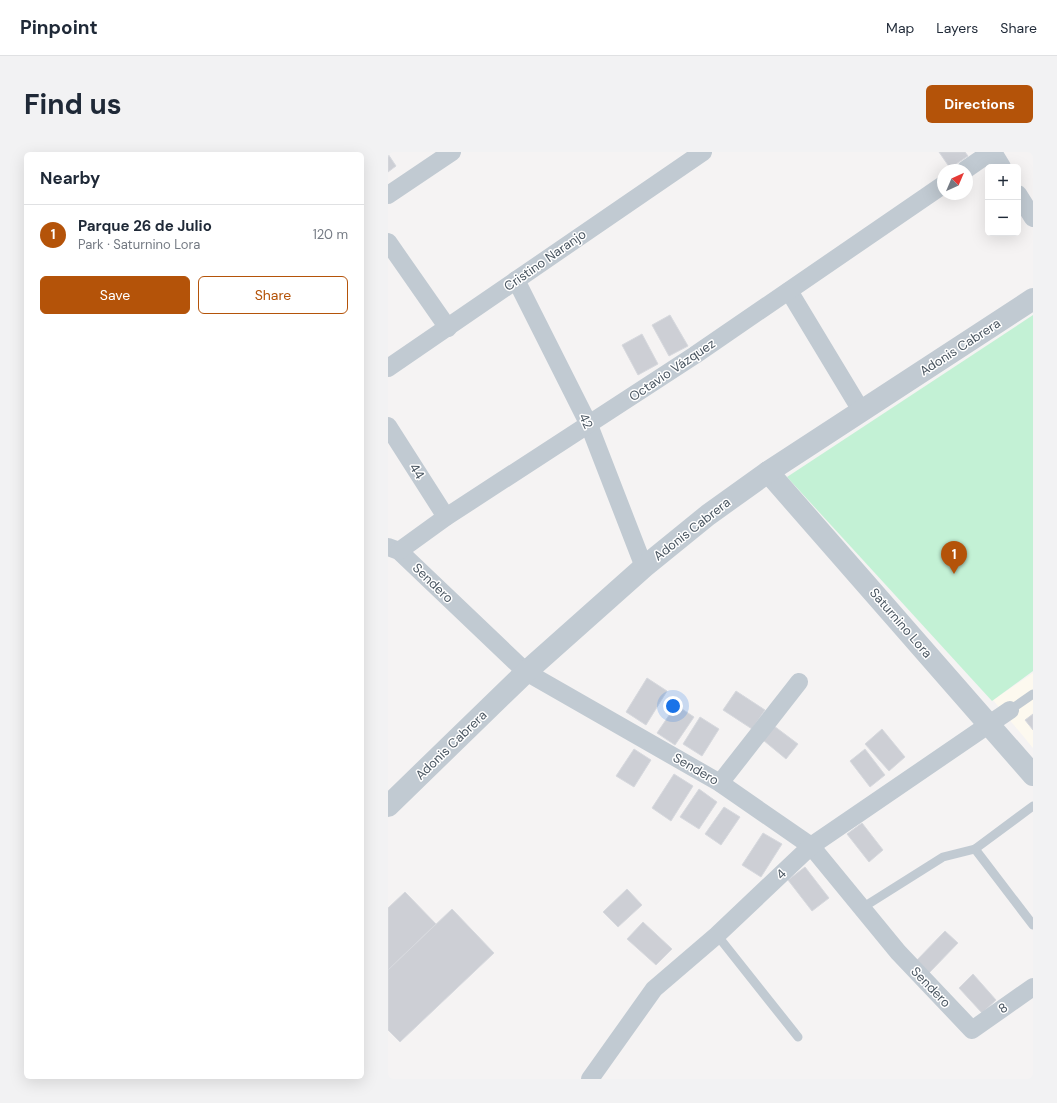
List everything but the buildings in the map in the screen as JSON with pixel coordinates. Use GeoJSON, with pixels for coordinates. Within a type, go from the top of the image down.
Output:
{"type":"FeatureCollection","features":[{"type":"Feature","properties":{"kind":"street"},"geometry":{"type":"LineString","coordinates":[[388,194],[452,152]]}},
{"type":"Feature","properties":{"kind":"street","name":"Cristino Naranjo"},"geometry":{"type":"LineString","coordinates":[[388,368],[703,152]]}},
{"type":"Feature","properties":{"kind":"street"},"geometry":{"type":"LineString","coordinates":[[973,165],[992,152],[1000,164]]}},
{"type":"Feature","properties":{"kind":"street","name":"Octavio Vázquez"},"geometry":{"type":"LineString","coordinates":[[394,549],[589,425],[789,291],[937,189]]}},
{"type":"Feature","properties":{"kind":"street"},"geometry":{"type":"LineString","coordinates":[[1021,199],[1033,218]]}},
{"type":"Feature","properties":{"kind":"street"},"geometry":{"type":"LineString","coordinates":[[388,242],[448,328]]}},
{"type":"Feature","properties":{"kind":"street","name":"42"},"geometry":{"type":"LineString","coordinates":[[516,280],[589,425],[644,566]]}},
{"type":"Feature","properties":{"kind":"street"},"geometry":{"type":"LineString","coordinates":[[789,291],[862,412]]}},
{"type":"Feature","properties":{"kind":"street","name":"Adonis Cabrera"},"geometry":{"type":"LineString","coordinates":[[389,802],[526,672],[644,566],[708,515],[768,472],[1033,299]]}},
{"type":"Feature","properties":{"kind":"street","name":"44"},"geometry":{"type":"LineString","coordinates":[[388,426],[446,517]]}},
{"type":"Feature","properties":{"kind":"street","name":"Saturnino Lora"},"geometry":{"type":"LineString","coordinates":[[768,472],[991,725],[1033,775]]}},
{"type":"Feature","properties":{"kind":"street","name":"Sendero"},"geometry":{"type":"LineString","coordinates":[[394,549],[526,672],[720,783],[811,846],[898,952],[972,1030]]}},
{"type":"Feature","properties":{"kind":"street"},"geometry":{"type":"LineString","coordinates":[[720,783],[799,682]]}},
{"type":"Feature","properties":{"kind":"street","name":"4"},"geometry":{"type":"LineString","coordinates":[[590,1079],[654,989],[717,935],[811,846],[991,725],[1010,710]]}},
{"type":"Feature","properties":{"kind":"street","name":"8"},"geometry":{"type":"LineString","coordinates":[[972,1030],[1033,987]]}},
{"type":"Feature","properties":{"kind":"lane"},"geometry":{"type":"LineString","coordinates":[[1010,710],[1033,694]]}},
{"type":"Feature","properties":{"kind":"lane"},"geometry":{"type":"LineString","coordinates":[[862,908],[943,857],[975,849],[1033,806]]}},
{"type":"Feature","properties":{"kind":"lane"},"geometry":{"type":"LineString","coordinates":[[975,849],[1033,925]]}},
{"type":"Feature","properties":{"kind":"lane"},"geometry":{"type":"LineString","coordinates":[[717,935],[798,1037]]}},
{"type":"Feature","properties":{"kind":"shaded area"},"geometry":{"type":"Polygon","coordinates":[[[1033,673],[1033,748],[993,700],[1033,673]]]}},
{"type":"Feature","properties":{"kind":"green space"},"geometry":{"type":"Polygon","coordinates":[[[1033,315],[1033,671],[992,701],[787,477],[1033,315]]]}},
{"type":"Feature","properties":{"kind":"place","name":"Parque 26 de Julio"},"geometry":{"type":"Point","coordinates":[954,574]}}]}
